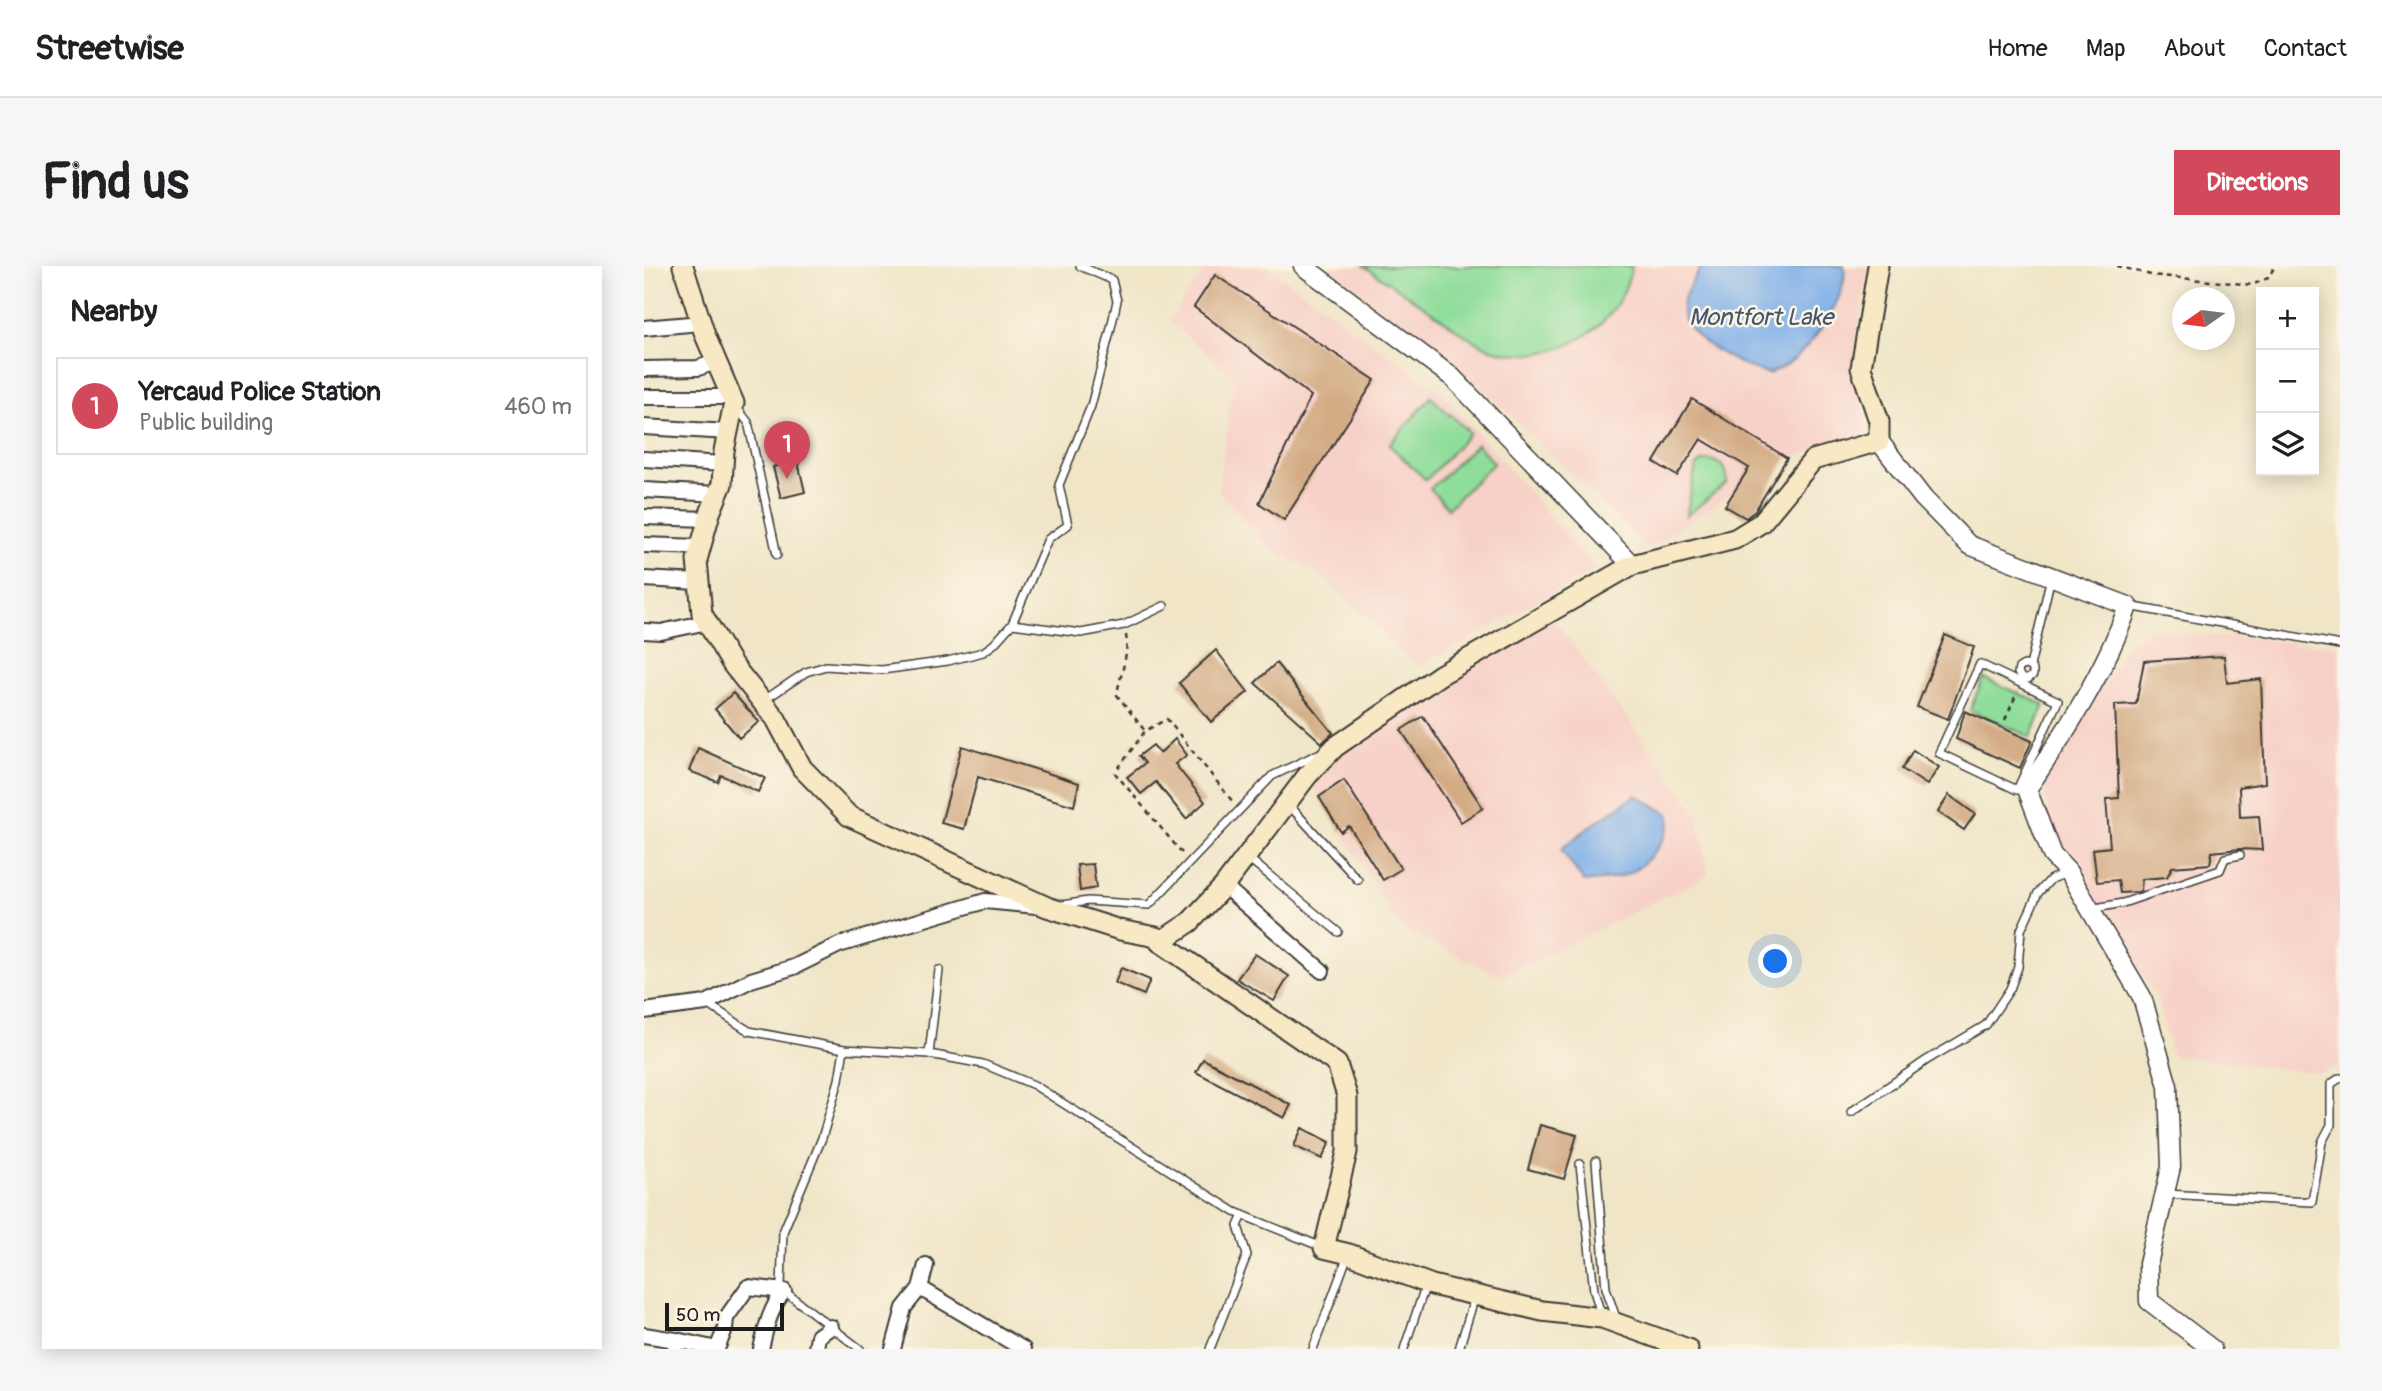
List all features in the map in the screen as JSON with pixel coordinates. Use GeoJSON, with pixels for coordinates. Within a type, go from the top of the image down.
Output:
{"type":"FeatureCollection","features":[{"type":"Feature","properties":{"kind":"main road"},"geometry":{"type":"LineString","coordinates":[[683,266],[701,323],[733,400],[722,484],[708,519],[697,560],[702,614],[732,664],[776,719],[802,768],[849,816],[1047,907],[1120,930],[1156,937],[1337,1064],[1347,1096],[1347,1152],[1324,1248],[1349,1254],[1426,1283],[1542,1311],[1610,1322],[1685,1348]]}},
{"type":"Feature","properties":{"kind":"main road"},"geometry":{"type":"LineString","coordinates":[[1160,942],[1190,922],[1224,886],[1307,776],[1335,747],[1440,675],[1632,565],[1735,538],[1761,523],[1814,460],[1879,442],[1879,421],[1861,368],[1878,266]]}},
{"type":"Feature","properties":{"kind":"street"},"geometry":{"type":"LineString","coordinates":[[1303,266],[1452,377],[1632,565]]}},
{"type":"Feature","properties":{"kind":"street"},"geometry":{"type":"LineString","coordinates":[[644,328],[701,323]]}},
{"type":"Feature","properties":{"kind":"street"},"geometry":{"type":"LineString","coordinates":[[644,369],[698,368],[716,362]]}},
{"type":"Feature","properties":{"kind":"street"},"geometry":{"type":"LineString","coordinates":[[644,397],[733,400]]}},
{"type":"Feature","properties":{"kind":"street"},"geometry":{"type":"LineString","coordinates":[[644,427],[729,432]]}},
{"type":"Feature","properties":{"kind":"street"},"geometry":{"type":"LineString","coordinates":[[1879,442],[1923,498],[1969,545],[2129,606],[2117,640],[2052,752],[2026,789],[2052,855],[2068,872],[2143,997],[2168,1086],[2171,1167],[2148,1265],[2149,1301],[2212,1349]]}},
{"type":"Feature","properties":{"kind":"street"},"geometry":{"type":"LineString","coordinates":[[644,458],[723,464]]}},
{"type":"Feature","properties":{"kind":"street"},"geometry":{"type":"LineString","coordinates":[[644,490],[718,495]]}},
{"type":"Feature","properties":{"kind":"street"},"geometry":{"type":"LineString","coordinates":[[644,517],[708,519]]}},
{"type":"Feature","properties":{"kind":"street"},"geometry":{"type":"LineString","coordinates":[[644,545],[701,547]]}},
{"type":"Feature","properties":{"kind":"street"},"geometry":{"type":"LineString","coordinates":[[644,579],[699,582]]}},
{"type":"Feature","properties":{"kind":"street"},"geometry":{"type":"LineString","coordinates":[[644,631],[661,632],[707,622]]}},
{"type":"Feature","properties":{"kind":"street"},"geometry":{"type":"LineString","coordinates":[[1224,886],[1322,971]]}},
{"type":"Feature","properties":{"kind":"street"},"geometry":{"type":"LineString","coordinates":[[644,1010],[706,1003],[751,980],[794,967],[839,944],[985,901],[1047,907]]}},
{"type":"Feature","properties":{"kind":"street"},"geometry":{"type":"LineString","coordinates":[[893,1349],[904,1308],[920,1288],[926,1265]]}},
{"type":"Feature","properties":{"kind":"street"},"geometry":{"type":"LineString","coordinates":[[644,1335],[676,1344],[717,1349],[725,1329],[726,1318],[748,1287],[784,1291]]}},
{"type":"Feature","properties":{"kind":"street"},"geometry":{"type":"LineString","coordinates":[[920,1288],[1023,1349]]}},
{"type":"Feature","properties":{"kind":"street"},"geometry":{"type":"LineString","coordinates":[[761,1349],[767,1321],[774,1304],[784,1291]]}},
{"type":"Feature","properties":{"kind":"street"},"geometry":{"type":"LineString","coordinates":[[816,1349],[818,1336],[831,1327]]}},
{"type":"Feature","properties":{"kind":"lane"},"geometry":{"type":"LineString","coordinates":[[762,701],[806,672],[826,666],[881,670],[948,661],[983,652],[1012,624],[1048,539],[1068,525],[1059,485],[1091,406],[1117,301],[1112,280],[1080,266]]}},
{"type":"Feature","properties":{"kind":"lane"},"geometry":{"type":"LineString","coordinates":[[733,400],[748,422],[777,555]]}},
{"type":"Feature","properties":{"kind":"lane"},"geometry":{"type":"LineString","coordinates":[[2034,689],[2031,677],[2033,670],[2030,666],[2052,577]]}},
{"type":"Feature","properties":{"kind":"lane"},"geometry":{"type":"LineString","coordinates":[[1012,624],[1081,633],[1124,625],[1164,606]]}},
{"type":"Feature","properties":{"kind":"lane"},"geometry":{"type":"LineString","coordinates":[[2129,606],[2340,645]]}},
{"type":"Feature","properties":{"kind":"lane"},"geometry":{"type":"LineString","coordinates":[[1980,664],[2007,676],[2058,701],[2017,790],[1939,753],[1980,664]]}},
{"type":"Feature","properties":{"kind":"lane"},"geometry":{"type":"LineString","coordinates":[[2007,676],[2018,671],[2021,666],[2030,666]]}},
{"type":"Feature","properties":{"kind":"lane"},"geometry":{"type":"LineString","coordinates":[[2018,671],[2022,679],[2031,677]]}},
{"type":"Feature","properties":{"kind":"lane"},"geometry":{"type":"LineString","coordinates":[[1047,907],[1088,901],[1149,905],[1272,776],[1335,747]]}},
{"type":"Feature","properties":{"kind":"lane"},"geometry":{"type":"LineString","coordinates":[[1287,803],[1358,880]]}},
{"type":"Feature","properties":{"kind":"lane"},"geometry":{"type":"LineString","coordinates":[[2090,909],[2123,903],[2220,870],[2225,858],[2240,855]]}},
{"type":"Feature","properties":{"kind":"lane"},"geometry":{"type":"LineString","coordinates":[[1247,857],[1338,932]]}},
{"type":"Feature","properties":{"kind":"lane"},"geometry":{"type":"LineString","coordinates":[[1851,1112],[1927,1060],[1986,1025],[2010,989],[2018,967],[2021,930],[2038,893],[2051,879],[2068,872]]}},
{"type":"Feature","properties":{"kind":"lane"},"geometry":{"type":"LineString","coordinates":[[929,1054],[939,970]]}},
{"type":"Feature","properties":{"kind":"lane"},"geometry":{"type":"LineString","coordinates":[[706,1003],[748,1031],[845,1049],[929,1054],[983,1064],[1034,1085],[1112,1136],[1243,1215],[1324,1248]]}},
{"type":"Feature","properties":{"kind":"lane"},"geometry":{"type":"LineString","coordinates":[[845,1049],[822,1138],[783,1233],[781,1285],[784,1291],[860,1349]]}},
{"type":"Feature","properties":{"kind":"lane"},"geometry":{"type":"LineString","coordinates":[[2165,1194],[2312,1202],[2322,1142],[2331,1125],[2331,1084],[2340,1078]]}},
{"type":"Feature","properties":{"kind":"lane"},"geometry":{"type":"LineString","coordinates":[[1596,1161],[1610,1322]]}},
{"type":"Feature","properties":{"kind":"lane"},"geometry":{"type":"LineString","coordinates":[[1580,1164],[1594,1291],[1610,1322]]}},
{"type":"Feature","properties":{"kind":"lane"},"geometry":{"type":"LineString","coordinates":[[1210,1349],[1247,1255],[1238,1226],[1243,1215]]}},
{"type":"Feature","properties":{"kind":"lane"},"geometry":{"type":"LineString","coordinates":[[1313,1349],[1349,1254]]}},
{"type":"Feature","properties":{"kind":"lane"},"geometry":{"type":"LineString","coordinates":[[1404,1349],[1426,1283]]}},
{"type":"Feature","properties":{"kind":"lane"},"geometry":{"type":"LineString","coordinates":[[1459,1349],[1476,1296]]}},
{"type":"Feature","properties":{"kind":"path"},"geometry":{"type":"LineString","coordinates":[[2117,266],[2151,275],[2252,285],[2268,278],[2275,266]]}},
{"type":"Feature","properties":{"kind":"path"},"geometry":{"type":"LineString","coordinates":[[1124,625],[1128,651],[1119,678],[1117,695],[1145,731]]}},
{"type":"Feature","properties":{"kind":"path"},"geometry":{"type":"LineString","coordinates":[[2005,720],[2021,683]]}},
{"type":"Feature","properties":{"kind":"path"},"geometry":{"type":"LineString","coordinates":[[1189,862],[1115,773],[1145,731],[1167,719],[1239,811]]}},
{"type":"Feature","properties":{"kind":"shaded area"},"geometry":{"type":"Polygon","coordinates":[[[1207,266],[1266,266],[1441,392],[1596,569],[1418,667],[1322,575],[1272,550],[1218,490],[1234,376],[1169,321],[1207,266]]]}},
{"type":"Feature","properties":{"kind":"shaded area"},"geometry":{"type":"Polygon","coordinates":[[[1324,266],[1870,266],[1861,305],[1853,377],[1866,417],[1864,437],[1787,458],[1648,548],[1484,389],[1324,266]]]}},
{"type":"Feature","properties":{"kind":"shaded area"},"geometry":{"type":"Polygon","coordinates":[[[1549,612],[1697,813],[1709,875],[1501,977],[1400,926],[1307,776],[1549,612]]]}},
{"type":"Feature","properties":{"kind":"shaded area"},"geometry":{"type":"Polygon","coordinates":[[[2151,627],[2177,633],[2340,646],[2340,1066],[2320,1073],[2172,1056],[2155,995],[2060,850],[2044,789],[2056,761],[2091,709],[2124,649],[2151,627]]]}},
{"type":"Feature","properties":{"kind":"green space"},"geometry":{"type":"Polygon","coordinates":[[[1364,266],[1632,266],[1616,305],[1595,329],[1562,347],[1523,354],[1497,350],[1478,343],[1364,266]]]}},
{"type":"Feature","properties":{"kind":"green space"},"geometry":{"type":"Polygon","coordinates":[[[1431,397],[1470,433],[1426,480],[1389,445],[1431,397]]]}},
{"type":"Feature","properties":{"kind":"green space"},"geometry":{"type":"Polygon","coordinates":[[[1477,444],[1494,463],[1448,508],[1430,489],[1477,444]]]}},
{"type":"Feature","properties":{"kind":"green space"},"geometry":{"type":"Polygon","coordinates":[[[1711,460],[1724,468],[1727,483],[1686,516],[1696,466],[1711,460]]]}},
{"type":"Feature","properties":{"kind":"green space"},"geometry":{"type":"Polygon","coordinates":[[[1983,678],[2045,705],[2031,737],[1970,710],[1983,678]]]}},
{"type":"Feature","properties":{"kind":"water","name":"Montfort Lake"},"geometry":{"type":"Polygon","coordinates":[[[1702,266],[1844,266],[1844,278],[1835,305],[1818,333],[1789,363],[1769,374],[1729,358],[1691,330],[1684,318],[1682,306],[1702,266]]]}},
{"type":"Feature","properties":{"kind":"water"},"geometry":{"type":"Polygon","coordinates":[[[1636,795],[1670,815],[1661,843],[1647,860],[1630,872],[1613,878],[1584,882],[1561,849],[1636,795]]]}},
{"type":"Feature","properties":{"kind":"building"},"geometry":{"type":"Polygon","coordinates":[[[1215,275],[1375,380],[1284,520],[1259,503],[1311,396],[1194,307],[1215,275]]]}},
{"type":"Feature","properties":{"kind":"building"},"geometry":{"type":"Polygon","coordinates":[[[1692,399],[1787,458],[1755,511],[1746,518],[1725,506],[1749,468],[1701,439],[1677,476],[1654,462],[1692,399]]]}},
{"type":"Feature","properties":{"kind":"building"},"geometry":{"type":"Polygon","coordinates":[[[797,458],[805,492],[781,498],[773,467],[797,458]]]}},
{"type":"Feature","properties":{"kind":"building"},"geometry":{"type":"Polygon","coordinates":[[[1945,635],[1974,647],[1948,719],[1917,707],[1945,635]]]}},
{"type":"Feature","properties":{"kind":"building"},"geometry":{"type":"Polygon","coordinates":[[[1216,650],[1248,692],[1211,722],[1179,683],[1216,650]]]}},
{"type":"Feature","properties":{"kind":"building"},"geometry":{"type":"Polygon","coordinates":[[[2224,656],[2227,683],[2261,679],[2265,783],[2239,787],[2240,817],[2259,816],[2262,850],[2212,852],[2210,864],[2172,867],[2167,877],[2142,879],[2141,890],[2138,892],[2120,893],[2118,880],[2097,882],[2093,849],[2110,847],[2106,799],[2119,798],[2115,705],[2136,704],[2144,661],[2224,656]]]}},
{"type":"Feature","properties":{"kind":"building"},"geometry":{"type":"Polygon","coordinates":[[[1276,663],[1333,733],[1322,743],[1255,683],[1276,663]]]}},
{"type":"Feature","properties":{"kind":"building"},"geometry":{"type":"Polygon","coordinates":[[[733,693],[759,722],[739,738],[715,709],[733,693]]]}},
{"type":"Feature","properties":{"kind":"building"},"geometry":{"type":"Polygon","coordinates":[[[1965,711],[2032,741],[2020,768],[1956,739],[1965,711]]]}},
{"type":"Feature","properties":{"kind":"building"},"geometry":{"type":"Polygon","coordinates":[[[1423,716],[1483,808],[1461,822],[1401,730],[1423,716]]]}},
{"type":"Feature","properties":{"kind":"building"},"geometry":{"type":"Polygon","coordinates":[[[1175,739],[1187,755],[1175,764],[1205,802],[1186,819],[1156,782],[1141,794],[1127,777],[1145,763],[1139,756],[1153,745],[1160,753],[1175,739]]]}},
{"type":"Feature","properties":{"kind":"building"},"geometry":{"type":"Polygon","coordinates":[[[962,746],[1079,783],[1074,806],[978,777],[964,829],[941,823],[962,746]]]}},
{"type":"Feature","properties":{"kind":"building"},"geometry":{"type":"Polygon","coordinates":[[[698,748],[765,778],[758,792],[721,775],[718,782],[689,771],[698,748]]]}},
{"type":"Feature","properties":{"kind":"building"},"geometry":{"type":"Polygon","coordinates":[[[1913,750],[1939,767],[1927,785],[1902,769],[1913,750]]]}},
{"type":"Feature","properties":{"kind":"building"},"geometry":{"type":"Polygon","coordinates":[[[1344,780],[1401,869],[1383,880],[1349,826],[1341,832],[1319,797],[1344,780]]]}},
{"type":"Feature","properties":{"kind":"building"},"geometry":{"type":"Polygon","coordinates":[[[1949,795],[1975,814],[1964,830],[1938,812],[1949,795]]]}},
{"type":"Feature","properties":{"kind":"building"},"geometry":{"type":"Polygon","coordinates":[[[1093,864],[1096,888],[1080,891],[1077,865],[1093,864]]]}},
{"type":"Feature","properties":{"kind":"building"},"geometry":{"type":"Polygon","coordinates":[[[1255,954],[1289,976],[1274,1001],[1237,979],[1255,954]]]}},
{"type":"Feature","properties":{"kind":"building"},"geometry":{"type":"Polygon","coordinates":[[[1121,968],[1150,980],[1144,995],[1115,983],[1121,968]]]}},
{"type":"Feature","properties":{"kind":"building"},"geometry":{"type":"Polygon","coordinates":[[[1203,1059],[1291,1105],[1284,1118],[1196,1072],[1203,1059]]]}},
{"type":"Feature","properties":{"kind":"building"},"geometry":{"type":"Polygon","coordinates":[[[1540,1125],[1577,1135],[1564,1179],[1528,1169],[1540,1125]]]}},
{"type":"Feature","properties":{"kind":"building"},"geometry":{"type":"Polygon","coordinates":[[[1302,1128],[1330,1142],[1322,1159],[1294,1146],[1302,1128]]]}},
{"type":"Feature","properties":{"kind":"place","name":"Yercaud Police Station"},"geometry":{"type":"Point","coordinates":[787,479]}}]}
